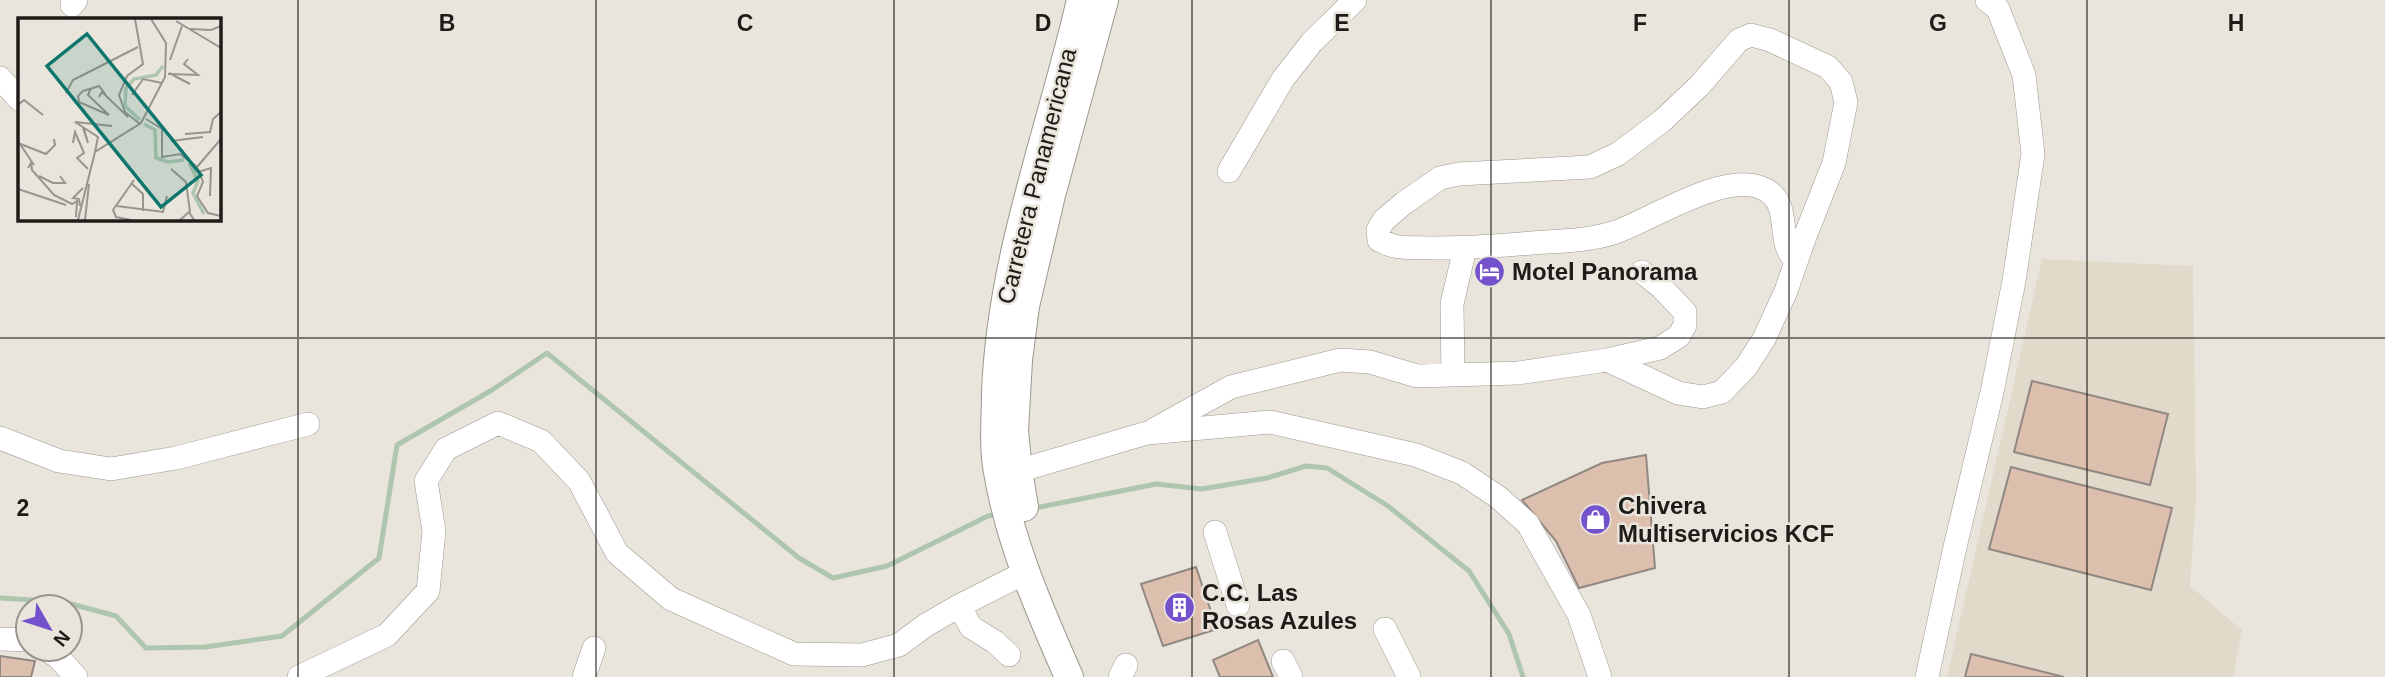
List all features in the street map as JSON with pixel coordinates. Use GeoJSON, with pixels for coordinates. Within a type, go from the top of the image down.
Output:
{"type":"FeatureCollection","features":[{"type":"Feature","properties":{"kind":"main road","name":"Carretera Panamericana"},"geometry":{"type":"LineString","coordinates":[[1014,486],[995,444],[997,368],[1002,317],[1011,265],[1081,0]]}},
{"type":"Feature","properties":{"kind":"main road","name":"Carretera Panamericana"},"geometry":{"type":"LineString","coordinates":[[1069,677],[1026,572],[1014,486],[1014,431],[1024,306],[1104,0]]}},
{"type":"Feature","properties":{"kind":"main road","name":"Carretera Panamericana"},"geometry":{"type":"LineString","coordinates":[[1023,538],[1085,677]]}},
{"type":"Feature","properties":{"kind":"street"},"geometry":{"type":"LineString","coordinates":[[1229,171],[1283,79],[1312,42],[1355,0]]}},
{"type":"Feature","properties":{"kind":"street"},"geometry":{"type":"LineString","coordinates":[[1927,677],[1992,392],[2014,281],[2033,154],[2025,75],[1998,9],[1987,0]]}},
{"type":"Feature","properties":{"kind":"street"},"geometry":{"type":"LineString","coordinates":[[1607,360],[1678,393],[1703,397],[1722,392],[1746,367],[1764,339],[1786,291],[1834,163],[1846,102],[1841,82],[1828,67],[1770,40],[1751,35],[1739,40],[1699,86],[1662,121],[1618,154],[1590,167],[1459,174],[1440,178],[1404,203],[1384,220],[1378,230],[1379,240],[1393,246],[1465,248],[1582,240],[1617,232],[1723,187],[1749,185],[1765,189],[1778,199],[1785,225],[1787,248],[1796,260]]}},
{"type":"Feature","properties":{"kind":"street"},"geometry":{"type":"LineString","coordinates":[[0,78],[18,98]]}},
{"type":"Feature","properties":{"kind":"street"},"geometry":{"type":"LineString","coordinates":[[1452,375],[1452,304],[1465,248]]}},
{"type":"Feature","properties":{"kind":"street"},"geometry":{"type":"LineString","coordinates":[[1014,486],[1147,433],[1231,387],[1340,360],[1370,362],[1417,376],[1518,373],[1607,360],[1660,348],[1679,336],[1685,325],[1685,312],[1642,272]]}},
{"type":"Feature","properties":{"kind":"street"},"geometry":{"type":"LineString","coordinates":[[1147,433],[1270,422],[1416,454],[1462,473],[1498,497],[1528,524],[1579,615],[1600,677]]}},
{"type":"Feature","properties":{"kind":"street"},"geometry":{"type":"LineString","coordinates":[[299,677],[387,635],[428,591],[434,531],[426,481],[446,449],[498,423],[541,442],[579,481],[617,553],[671,599],[794,654],[862,655],[899,645],[959,606],[1026,572]]}},
{"type":"Feature","properties":{"kind":"street"},"geometry":{"type":"LineString","coordinates":[[0,438],[59,461],[111,469],[176,458],[308,424]]}},
{"type":"Feature","properties":{"kind":"street"},"geometry":{"type":"LineString","coordinates":[[1215,531],[1238,605]]}},
{"type":"Feature","properties":{"kind":"street"},"geometry":{"type":"LineString","coordinates":[[959,606],[971,627],[995,642],[1009,655]]}},
{"type":"Feature","properties":{"kind":"street"},"geometry":{"type":"LineString","coordinates":[[1385,629],[1409,677]]}},
{"type":"Feature","properties":{"kind":"street"},"geometry":{"type":"LineString","coordinates":[[584,677],[594,648]]}},
{"type":"Feature","properties":{"kind":"street"},"geometry":{"type":"LineString","coordinates":[[55,663],[76,677]]}},
{"type":"Feature","properties":{"kind":"shaded area"},"geometry":{"type":"Polygon","coordinates":[[[2042,259],[2193,266],[2196,499],[2190,586],[2242,630],[2233,677],[1947,677],[2042,259]]]}},
{"type":"Feature","properties":{"kind":"building"},"geometry":{"type":"Polygon","coordinates":[[[2032,381],[2168,414],[2150,485],[2014,452],[2032,381]]]}},
{"type":"Feature","properties":{"kind":"building","name":"Chivera Multiservicios KCF"},"geometry":{"type":"Polygon","coordinates":[[[1646,455],[1655,568],[1579,588],[1556,541],[1522,500],[1602,463],[1646,455]]]}},
{"type":"Feature","properties":{"kind":"building"},"geometry":{"type":"Polygon","coordinates":[[[2011,467],[2172,508],[2151,590],[1989,549],[2011,467]]]}},
{"type":"Feature","properties":{"kind":"building","name":"C.C. Las Rosas Azules"},"geometry":{"type":"Polygon","coordinates":[[[1196,567],[1217,629],[1163,646],[1141,584],[1196,567]]]}},
{"type":"Feature","properties":{"kind":"building"},"geometry":{"type":"Polygon","coordinates":[[[1258,640],[1273,677],[1220,677],[1213,660],[1258,640]]]}},
{"type":"Feature","properties":{"kind":"building"},"geometry":{"type":"Polygon","coordinates":[[[1971,654],[2064,677],[1965,677],[1971,654]]]}},
{"type":"Feature","properties":{"kind":"building"},"geometry":{"type":"Polygon","coordinates":[[[0,656],[14,658],[14,663],[34,663],[31,677],[0,677],[0,656]]]}},
{"type":"Feature","properties":{"kind":"waterway"},"geometry":{"type":"LineString","coordinates":[[0,598],[64,602],[116,616],[146,648],[205,647],[282,636],[379,558],[397,445],[492,390],[547,353],[799,558],[833,578],[887,566],[988,516],[1000,514]]}},
{"type":"Feature","properties":{"kind":"waterway"},"geometry":{"type":"LineString","coordinates":[[1030,509],[1156,484],[1202,489],[1267,478],[1306,466],[1327,468],[1388,506],[1469,571],[1509,634],[1523,677]]}},
{"type":"Feature","properties":{"kind":"place","name":"Motel Panorama"},"geometry":{"type":"Point","coordinates":[1489,272]}},
{"type":"Feature","properties":{"kind":"place","name":"Chivera Multiservicios KCF"},"geometry":{"type":"Point","coordinates":[1595,520]}},
{"type":"Feature","properties":{"kind":"place","name":"C.C. Las Rosas Azules"},"geometry":{"type":"Point","coordinates":[1179,607]}}]}
